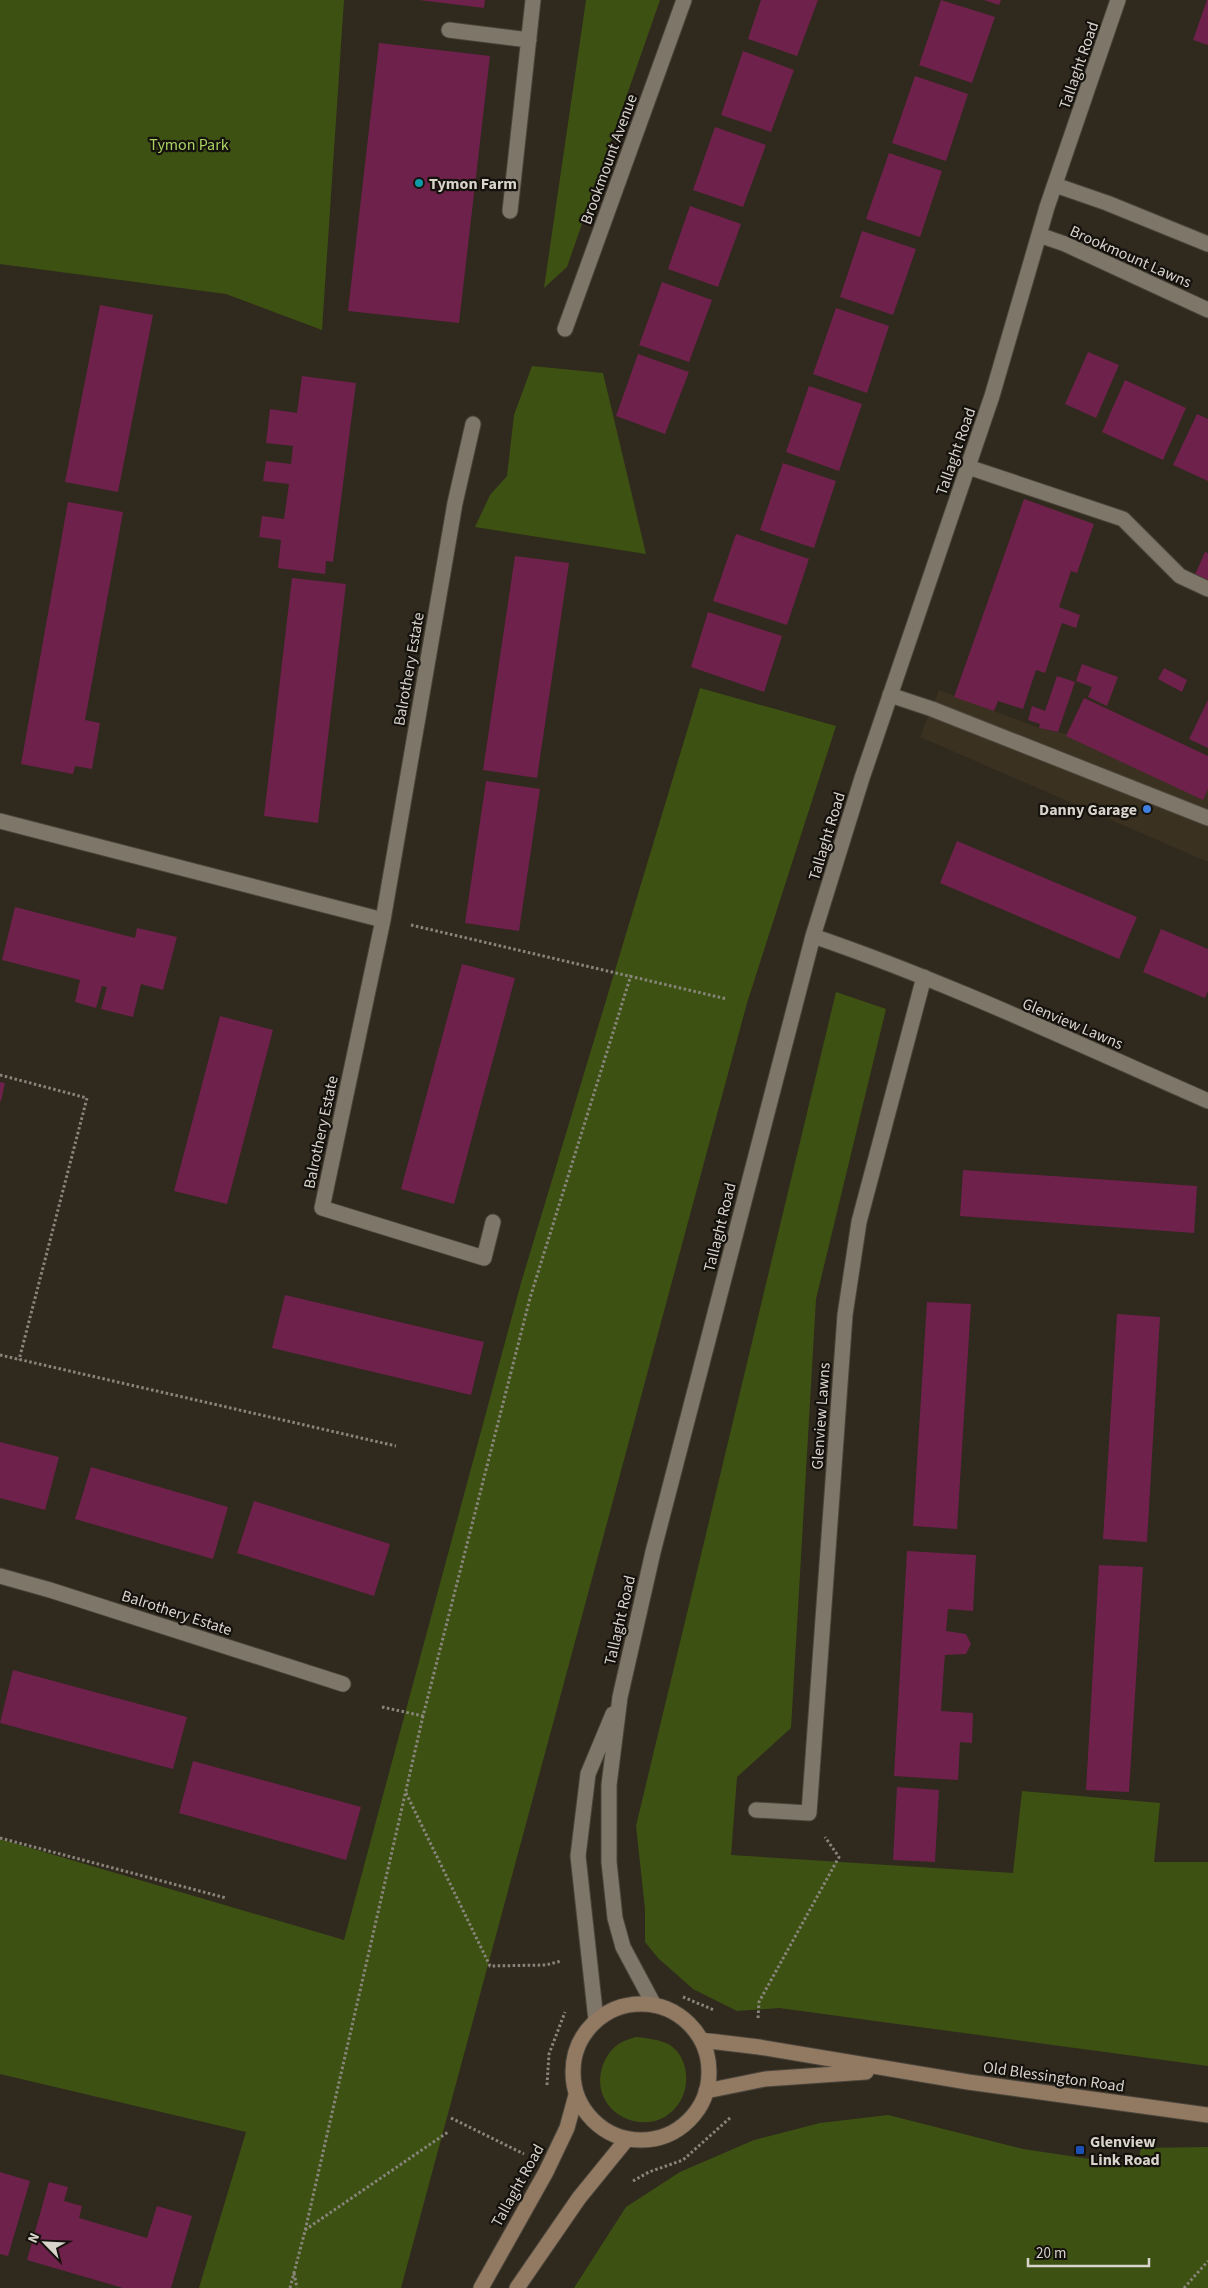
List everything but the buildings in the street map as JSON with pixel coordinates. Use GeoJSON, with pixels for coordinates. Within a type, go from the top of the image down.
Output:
{"type":"FeatureCollection","features":[{"type":"Feature","properties":{"kind":"street"},"geometry":{"type":"LineString","coordinates":[[510,211],[534,0]]}},
{"type":"Feature","properties":{"kind":"street","name":"Brookmount Avenue"},"geometry":{"type":"LineString","coordinates":[[564,329],[684,0]]}},
{"type":"Feature","properties":{"kind":"street","name":"Tallaght Road"},"geometry":{"type":"LineString","coordinates":[[654,2005],[623,1947],[615,1918],[609,1862],[610,1785],[620,1697],[652,1552],[813,936],[890,695],[992,396],[1038,235],[1118,0]]}},
{"type":"Feature","properties":{"kind":"street"},"geometry":{"type":"LineString","coordinates":[[450,30],[529,40]]}},
{"type":"Feature","properties":{"kind":"street"},"geometry":{"type":"LineString","coordinates":[[1055,185],[1107,203],[1208,244]]}},
{"type":"Feature","properties":{"kind":"street","name":"Brookmount Lawns"},"geometry":{"type":"LineString","coordinates":[[1038,235],[1065,244],[1208,310]]}},
{"type":"Feature","properties":{"kind":"street","name":"Balrothery Estate"},"geometry":{"type":"LineString","coordinates":[[473,424],[455,503],[383,920],[322,1208],[484,1258],[493,1222]]}},
{"type":"Feature","properties":{"kind":"street"},"geometry":{"type":"LineString","coordinates":[[968,467],[1123,519],[1180,576],[1208,589]]}},
{"type":"Feature","properties":{"kind":"street"},"geometry":{"type":"LineString","coordinates":[[890,695],[932,709],[1208,818]]}},
{"type":"Feature","properties":{"kind":"street"},"geometry":{"type":"LineString","coordinates":[[0,821],[383,920]]}},
{"type":"Feature","properties":{"kind":"street","name":"Glenview Lawns"},"geometry":{"type":"LineString","coordinates":[[813,936],[924,977],[1208,1101]]}},
{"type":"Feature","properties":{"kind":"street","name":"Glenview Lawns"},"geometry":{"type":"LineString","coordinates":[[756,1810],[808,1813],[844,1315],[859,1222],[924,977]]}},
{"type":"Feature","properties":{"kind":"street","name":"Balrothery Estate"},"geometry":{"type":"LineString","coordinates":[[0,1576],[50,1590],[343,1684]]}},
{"type":"Feature","properties":{"kind":"street","name":"Tallaght Road"},"geometry":{"type":"LineString","coordinates":[[596,2020],[578,1856],[588,1774],[620,1697]]}},
{"type":"Feature","properties":{"kind":"street"},"geometry":{"type":"LineString","coordinates":[[625,2005],[654,2005],[677,2014],[690,2025],[701,2040],[707,2058],[709,2076],[706,2091],[698,2108],[682,2126],[665,2136],[651,2139],[627,2139],[606,2131],[595,2123],[584,2110],[576,2095],[572,2078],[573,2061],[579,2042],[596,2020],[608,2012],[625,2005]]}},
{"type":"Feature","properties":{"kind":"street","name":"Old Blessington Road"},"geometry":{"type":"LineString","coordinates":[[701,2040],[760,2047],[894,2070],[1208,2115]]}},
{"type":"Feature","properties":{"kind":"street","name":"Old Blessington Road"},"geometry":{"type":"LineString","coordinates":[[706,2091],[765,2079],[894,2070]]}},
{"type":"Feature","properties":{"kind":"street","name":"Tallaght Road"},"geometry":{"type":"LineString","coordinates":[[481,2288],[563,2137],[576,2095]]}},
{"type":"Feature","properties":{"kind":"street"},"geometry":{"type":"LineString","coordinates":[[1187,2112],[1208,2107]]}},
{"type":"Feature","properties":{"kind":"street"},"geometry":{"type":"LineString","coordinates":[[518,2288],[579,2198],[627,2139]]}},
{"type":"Feature","properties":{"kind":"path"},"geometry":{"type":"LineString","coordinates":[[410,924],[726,998]]}},
{"type":"Feature","properties":{"kind":"path"},"geometry":{"type":"LineString","coordinates":[[290,2288],[423,1716],[530,1298],[631,975]]}},
{"type":"Feature","properties":{"kind":"path"},"geometry":{"type":"LineString","coordinates":[[0,1075],[87,1098],[19,1360]]}},
{"type":"Feature","properties":{"kind":"path"},"geometry":{"type":"LineString","coordinates":[[0,1355],[396,1446]]}},
{"type":"Feature","properties":{"kind":"path"},"geometry":{"type":"LineString","coordinates":[[382,1707],[423,1716]]}},
{"type":"Feature","properties":{"kind":"path"},"geometry":{"type":"LineString","coordinates":[[406,1792],[490,1966],[546,1964],[567,1960]]}},
{"type":"Feature","properties":{"kind":"path"},"geometry":{"type":"LineString","coordinates":[[0,1838],[226,1898]]}},
{"type":"Feature","properties":{"kind":"path"},"geometry":{"type":"LineString","coordinates":[[758,2027],[759,2002],[839,1857]]}},
{"type":"Feature","properties":{"kind":"path"},"geometry":{"type":"LineString","coordinates":[[680,1993],[685,1999],[721,2013]]}},
{"type":"Feature","properties":{"kind":"path"},"geometry":{"type":"LineString","coordinates":[[548,2091],[549,2054],[567,2006]]}},
{"type":"Feature","properties":{"kind":"path"},"geometry":{"type":"LineString","coordinates":[[625,2186],[649,2172],[683,2160],[730,2118],[739,2115]]}},
{"type":"Feature","properties":{"kind":"path"},"geometry":{"type":"LineString","coordinates":[[451,2118],[528,2157]]}},
{"type":"Feature","properties":{"kind":"path"},"geometry":{"type":"LineString","coordinates":[[305,2230],[448,2132]]}},
{"type":"Feature","properties":{"kind":"path"},"geometry":{"type":"LineString","coordinates":[[1184,2288],[1208,2261]]}},
{"type":"Feature","properties":{"kind":"path"},"geometry":{"type":"LineString","coordinates":[[294,2272],[297,2288]]}},
{"type":"Feature","properties":{"kind":"shaded area","name":"Danny Garage"},"geometry":{"type":"Polygon","coordinates":[[[939,690],[1039,728],[1067,734],[1084,698],[1208,757],[1208,862],[920,737],[939,690]]]}},
{"type":"Feature","properties":{"kind":"green space","name":"Tymon Park"},"geometry":{"type":"Polygon","coordinates":[[[0,0],[344,0],[322,330],[226,294],[0,264],[0,0]]]}},
{"type":"Feature","properties":{"kind":"green space"},"geometry":{"type":"Polygon","coordinates":[[[586,0],[660,0],[567,267],[544,288],[586,0]]]}},
{"type":"Feature","properties":{"kind":"green space"},"geometry":{"type":"Polygon","coordinates":[[[532,366],[603,373],[646,554],[475,527],[490,495],[507,476],[514,415],[532,366]]]}},
{"type":"Feature","properties":{"kind":"green space"},"geometry":{"type":"Polygon","coordinates":[[[700,688],[836,726],[747,1003],[401,2288],[199,2288],[246,2132],[0,2074],[0,1839],[344,1940],[521,1283],[700,688]]]}},
{"type":"Feature","properties":{"kind":"green space"},"geometry":{"type":"Polygon","coordinates":[[[836,992],[886,1009],[816,1299],[791,1728],[737,1777],[731,1855],[1013,1873],[1022,1791],[1160,1803],[1154,1862],[1208,1862],[1208,2066],[779,2008],[737,2011],[693,1989],[658,1958],[645,1942],[645,1909],[636,1826],[836,992]]]}},
{"type":"Feature","properties":{"kind":"green space"},"geometry":{"type":"Polygon","coordinates":[[[636,2037],[666,2043],[674,2048],[684,2063],[686,2072],[685,2090],[682,2099],[665,2117],[651,2122],[636,2122],[623,2117],[611,2108],[603,2096],[600,2082],[603,2065],[615,2046],[636,2037]]]}},
{"type":"Feature","properties":{"kind":"green space"},"geometry":{"type":"Polygon","coordinates":[[[888,2115],[1023,2149],[1137,2166],[1141,2148],[1208,2147],[1208,2288],[574,2288],[626,2207],[680,2172],[754,2140],[820,2123],[888,2115]]]}},
{"type":"Feature","properties":{"kind":"place","name":"Tymon Farm"},"geometry":{"type":"Point","coordinates":[419,183]}},
{"type":"Feature","properties":{"kind":"place","name":"Danny Garage"},"geometry":{"type":"Point","coordinates":[1147,809]}},
{"type":"Feature","properties":{"kind":"place","name":"Glenview Link Road"},"geometry":{"type":"Point","coordinates":[1080,2150]}}]}
